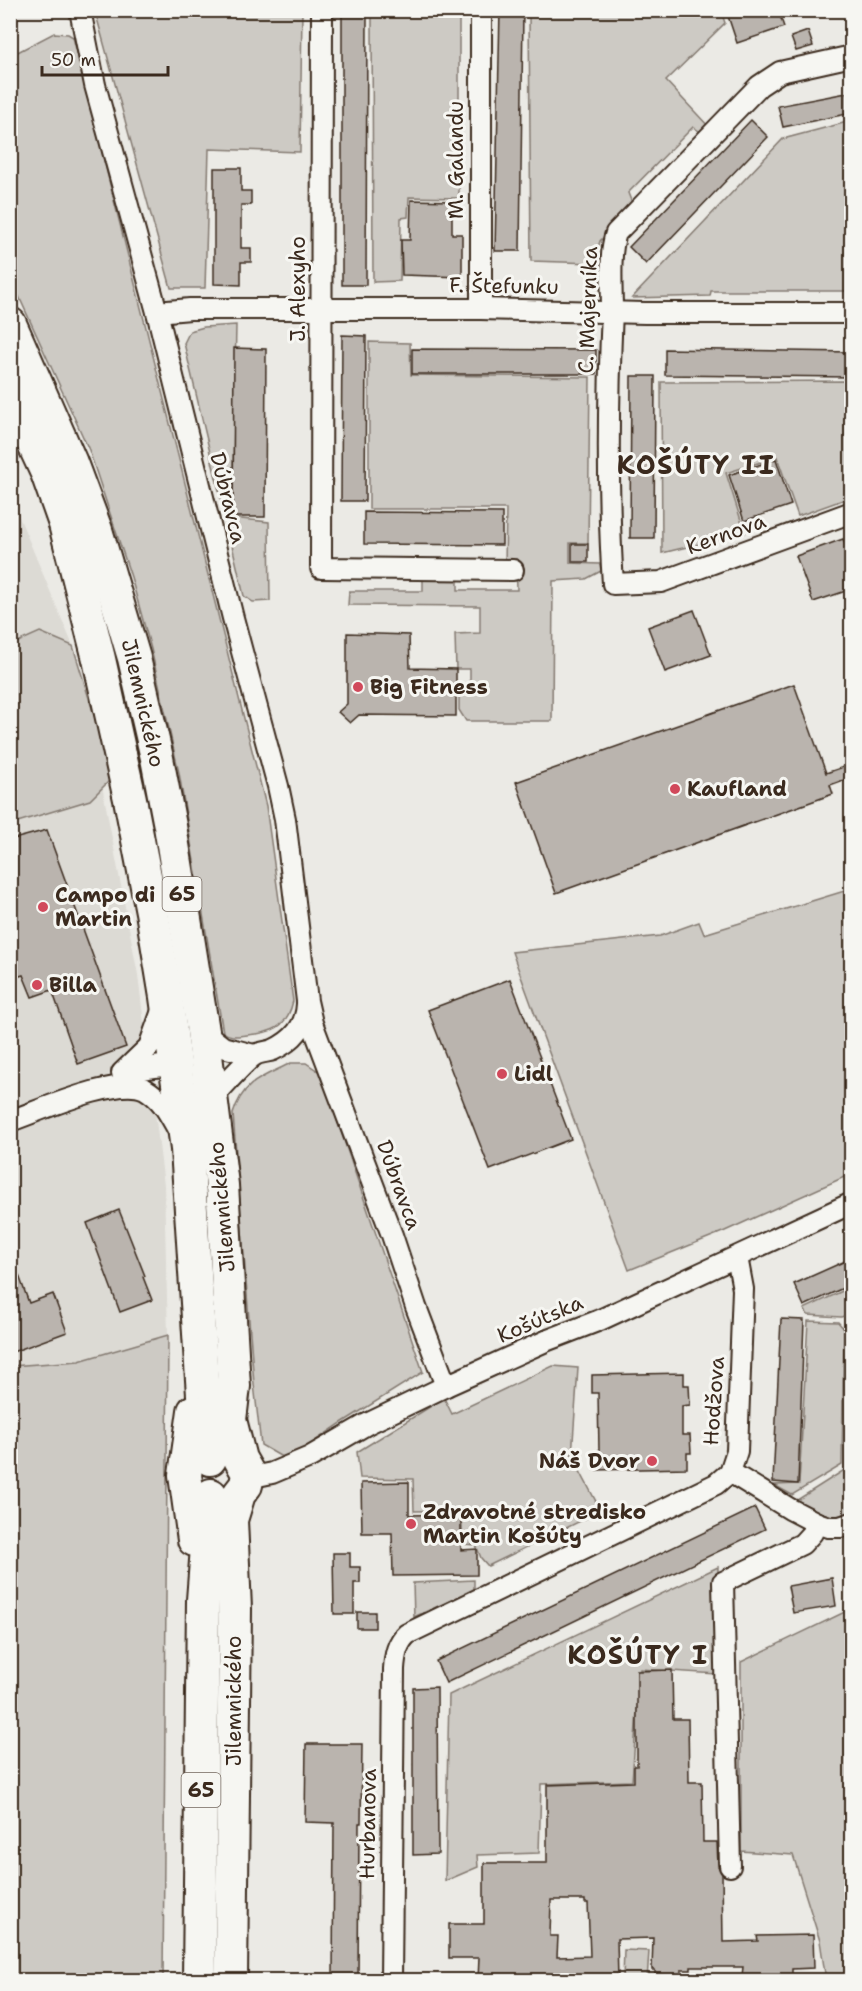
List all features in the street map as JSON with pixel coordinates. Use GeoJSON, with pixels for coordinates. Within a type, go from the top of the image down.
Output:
{"type":"FeatureCollection","features":[{"type":"Feature","properties":{"kind":"main road","name":"Jilemnického"},"geometry":{"type":"LineString","coordinates":[[10,324],[71,463],[96,530],[134,658],[170,826],[212,1098],[222,1185],[234,1374],[230,1420],[235,1653],[231,1980]]}},
{"type":"Feature","properties":{"kind":"main road","name":"Jilemnického"},"geometry":{"type":"LineString","coordinates":[[10,393],[47,473],[65,524],[81,585],[130,799],[166,997],[187,1149],[203,1395],[211,1428],[230,1477],[202,1600]]}},
{"type":"Feature","properties":{"kind":"main road","name":"Jilemnického"},"geometry":{"type":"LineString","coordinates":[[199,1980],[202,1600],[185,1475],[193,1413],[203,1395]]}},
{"type":"Feature","properties":{"kind":"street","name":"Dúbravca"},"geometry":{"type":"LineString","coordinates":[[80,10],[95,85],[157,312],[233,618],[278,786],[285,819],[307,1001],[312,1023],[446,1386]]}},
{"type":"Feature","properties":{"kind":"street","name":"J. Alexyho"},"geometry":{"type":"LineString","coordinates":[[322,10],[321,568],[513,570]]}},
{"type":"Feature","properties":{"kind":"street","name":"M. Galandu"},"geometry":{"type":"LineString","coordinates":[[481,10],[481,309]]}},
{"type":"Feature","properties":{"kind":"street","name":"C. Majerníka"},"geometry":{"type":"LineString","coordinates":[[613,584],[610,537],[609,348],[612,244],[616,233],[759,86],[780,72],[852,56]]}},
{"type":"Feature","properties":{"kind":"street","name":"F. Štefunku"},"geometry":{"type":"LineString","coordinates":[[157,312],[190,309],[481,309],[852,313]]}},
{"type":"Feature","properties":{"kind":"street","name":"Kernova"},"geometry":{"type":"LineString","coordinates":[[613,584],[661,582],[852,512]]}},
{"type":"Feature","properties":{"kind":"street","name":"Jilemnického"},"geometry":{"type":"LineString","coordinates":[[94,1091],[126,1071],[149,1047],[166,997]]}},
{"type":"Feature","properties":{"kind":"street","name":"Dúbravca"},"geometry":{"type":"LineString","coordinates":[[212,1098],[254,1055],[273,1050],[291,1039],[301,1029],[306,1016],[307,1001]]}},
{"type":"Feature","properties":{"kind":"street"},"geometry":{"type":"LineString","coordinates":[[203,1031],[223,1047],[254,1055]]}},
{"type":"Feature","properties":{"kind":"street"},"geometry":{"type":"LineString","coordinates":[[176,1064],[212,1098]]}},
{"type":"Feature","properties":{"kind":"street","name":"Jilemnického"},"geometry":{"type":"LineString","coordinates":[[126,1071],[176,1064]]}},
{"type":"Feature","properties":{"kind":"street","name":"Jilemnického"},"geometry":{"type":"LineString","coordinates":[[10,1121],[94,1091],[130,1085],[144,1089],[164,1103],[187,1149]]}},
{"type":"Feature","properties":{"kind":"street","name":"Košútska"},"geometry":{"type":"LineString","coordinates":[[230,1477],[272,1473],[310,1457],[367,1424],[446,1386],[548,1340],[600,1320],[852,1203]]}},
{"type":"Feature","properties":{"kind":"street","name":"Hodžova"},"geometry":{"type":"LineString","coordinates":[[394,1669],[398,1647],[401,1639],[407,1634],[716,1484],[730,1472],[737,1451],[743,1324],[743,1289],[737,1257]]}},
{"type":"Feature","properties":{"kind":"street"},"geometry":{"type":"LineString","coordinates":[[730,1472],[817,1523],[829,1527],[840,1527],[852,1523]]}},
{"type":"Feature","properties":{"kind":"street"},"geometry":{"type":"LineString","coordinates":[[730,1866],[723,1582],[802,1544],[817,1523]]}},
{"type":"Feature","properties":{"kind":"street","name":"Hurbanova"},"geometry":{"type":"LineString","coordinates":[[391,1980],[394,1669]]}},
{"type":"Feature","properties":{"kind":"shaded area"},"geometry":{"type":"Polygon","coordinates":[[[95,11],[302,11],[300,152],[209,149],[205,288],[171,288],[95,11]]]}},
{"type":"Feature","properties":{"kind":"shaded area"},"geometry":{"type":"Polygon","coordinates":[[[372,11],[459,11],[459,198],[409,197],[408,217],[401,218],[400,281],[373,282],[372,11]]]}},
{"type":"Feature","properties":{"kind":"shaded area"},"geometry":{"type":"Polygon","coordinates":[[[529,11],[721,11],[725,23],[666,81],[711,129],[705,135],[693,127],[628,193],[634,208],[600,241],[594,263],[531,261],[529,11]]]}},
{"type":"Feature","properties":{"kind":"shaded area"},"geometry":{"type":"Polygon","coordinates":[[[54,33],[68,34],[73,37],[266,806],[293,1001],[282,1023],[264,1033],[234,1036],[223,1032],[179,773],[151,649],[131,577],[89,450],[11,279],[10,56],[54,33]]]}},
{"type":"Feature","properties":{"kind":"shaded area"},"geometry":{"type":"Polygon","coordinates":[[[851,121],[851,291],[711,291],[710,296],[632,298],[783,139],[851,121]]]}},
{"type":"Feature","properties":{"kind":"shaded area"},"geometry":{"type":"Polygon","coordinates":[[[236,325],[232,518],[269,522],[270,601],[253,602],[244,596],[184,343],[190,331],[204,327],[236,325]]]}},
{"type":"Feature","properties":{"kind":"shaded area"},"geometry":{"type":"Polygon","coordinates":[[[369,342],[410,343],[411,375],[590,377],[588,543],[570,543],[570,563],[600,564],[601,571],[586,579],[553,581],[552,721],[466,721],[459,710],[459,685],[470,685],[470,669],[456,669],[455,634],[480,633],[480,606],[348,605],[349,591],[423,591],[423,577],[458,577],[458,590],[517,590],[516,559],[505,565],[506,509],[369,509],[369,342]]]}},
{"type":"Feature","properties":{"kind":"shaded area"},"geometry":{"type":"Polygon","coordinates":[[[851,381],[851,497],[798,516],[777,457],[726,473],[745,533],[662,553],[661,382],[851,381]]]}},
{"type":"Feature","properties":{"kind":"shaded area"},"geometry":{"type":"Polygon","coordinates":[[[10,495],[73,646],[40,632],[11,645],[10,495]]]}},
{"type":"Feature","properties":{"kind":"shaded area"},"geometry":{"type":"Polygon","coordinates":[[[104,614],[133,734],[159,824],[146,827],[104,614]]]}},
{"type":"Feature","properties":{"kind":"shaded area"},"geometry":{"type":"Polygon","coordinates":[[[40,632],[73,646],[113,777],[90,800],[11,824],[11,645],[40,632]]]}},
{"type":"Feature","properties":{"kind":"shaded area","name":"Campo di Martin"},"geometry":{"type":"Polygon","coordinates":[[[100,775],[138,975],[164,1185],[168,1335],[79,1361],[11,1366],[10,797],[100,775]]]}},
{"type":"Feature","properties":{"kind":"shaded area"},"geometry":{"type":"Polygon","coordinates":[[[851,889],[851,1174],[725,1231],[629,1270],[512,952],[660,936],[699,922],[704,934],[851,889]]]}},
{"type":"Feature","properties":{"kind":"shaded area"},"geometry":{"type":"Polygon","coordinates":[[[291,1063],[306,1063],[321,1073],[423,1372],[287,1460],[261,1445],[254,1384],[233,1114],[242,1094],[248,1087],[255,1081],[291,1063]]]}},
{"type":"Feature","properties":{"kind":"shaded area"},"geometry":{"type":"Polygon","coordinates":[[[851,1287],[851,1314],[841,1317],[808,1315],[804,1309],[851,1287]]]}},
{"type":"Feature","properties":{"kind":"shaded area"},"geometry":{"type":"Polygon","coordinates":[[[808,1321],[838,1322],[844,1329],[842,1465],[792,1495],[774,1485],[799,1484],[808,1321]]]}},
{"type":"Feature","properties":{"kind":"shaded area"},"geometry":{"type":"Polygon","coordinates":[[[851,1322],[851,1516],[830,1522],[794,1502],[846,1469],[849,1323],[851,1322]]]}},
{"type":"Feature","properties":{"kind":"shaded area"},"geometry":{"type":"Polygon","coordinates":[[[168,1335],[163,1980],[11,1980],[11,1366],[79,1361],[168,1335]]]}},
{"type":"Feature","properties":{"kind":"shaded area"},"geometry":{"type":"Polygon","coordinates":[[[553,1366],[578,1368],[572,1456],[601,1511],[488,1566],[481,1558],[476,1545],[463,1544],[461,1510],[414,1511],[413,1479],[360,1478],[357,1452],[444,1398],[452,1414],[553,1366]]]}},
{"type":"Feature","properties":{"kind":"shaded area"},"geometry":{"type":"Polygon","coordinates":[[[718,1567],[717,1674],[640,1669],[632,1781],[541,1784],[539,1853],[477,1855],[478,1867],[445,1881],[449,1695],[718,1567]]]}},
{"type":"Feature","properties":{"kind":"shaded area"},"geometry":{"type":"Polygon","coordinates":[[[474,1580],[474,1590],[414,1617],[413,1583],[474,1580]]]}},
{"type":"Feature","properties":{"kind":"shaded area"},"geometry":{"type":"Polygon","coordinates":[[[851,1609],[851,1980],[826,1980],[820,1941],[793,1855],[741,1851],[741,1662],[851,1609]]]}},
{"type":"Feature","properties":{"kind":"shaded area"},"geometry":{"type":"Polygon","coordinates":[[[624,1950],[649,1951],[647,1980],[623,1980],[624,1950]]]}},
{"type":"Feature","properties":{"kind":"building"},"geometry":{"type":"Polygon","coordinates":[[[500,10],[523,10],[520,251],[495,251],[500,10]]]}},
{"type":"Feature","properties":{"kind":"building"},"geometry":{"type":"Polygon","coordinates":[[[726,10],[778,10],[784,27],[737,43],[726,10]]]}},
{"type":"Feature","properties":{"kind":"building"},"geometry":{"type":"Polygon","coordinates":[[[342,11],[367,11],[366,285],[342,285],[342,11]]]}},
{"type":"Feature","properties":{"kind":"building"},"geometry":{"type":"Polygon","coordinates":[[[808,31],[813,46],[796,51],[791,37],[808,31]]]}},
{"type":"Feature","properties":{"kind":"building"},"geometry":{"type":"Polygon","coordinates":[[[852,92],[852,113],[783,127],[778,106],[852,92]]]}},
{"type":"Feature","properties":{"kind":"building"},"geometry":{"type":"Polygon","coordinates":[[[751,120],[768,137],[646,264],[629,247],[751,120]]]}},
{"type":"Feature","properties":{"kind":"building"},"geometry":{"type":"Polygon","coordinates":[[[214,168],[241,168],[241,191],[251,191],[251,205],[241,205],[241,248],[251,248],[251,262],[241,262],[241,285],[214,284],[214,168]]]}},
{"type":"Feature","properties":{"kind":"building"},"geometry":{"type":"Polygon","coordinates":[[[411,200],[452,201],[452,234],[462,234],[462,277],[402,275],[401,240],[410,240],[411,200]]]}},
{"type":"Feature","properties":{"kind":"building"},"geometry":{"type":"Polygon","coordinates":[[[342,335],[366,336],[365,501],[341,501],[342,335]]]}},
{"type":"Feature","properties":{"kind":"building"},"geometry":{"type":"Polygon","coordinates":[[[234,348],[266,349],[265,517],[233,517],[234,348]]]}},
{"type":"Feature","properties":{"kind":"building"},"geometry":{"type":"Polygon","coordinates":[[[412,349],[596,350],[596,374],[412,374],[412,349]]]}},
{"type":"Feature","properties":{"kind":"building"},"geometry":{"type":"Polygon","coordinates":[[[665,349],[852,352],[852,377],[665,375],[665,349]]]}},
{"type":"Feature","properties":{"kind":"building"},"geometry":{"type":"Polygon","coordinates":[[[631,376],[655,376],[654,538],[630,538],[631,376]]]}},
{"type":"Feature","properties":{"kind":"building"},"geometry":{"type":"Polygon","coordinates":[[[776,459],[791,505],[744,521],[729,475],[776,459]]]}},
{"type":"Feature","properties":{"kind":"building"},"geometry":{"type":"Polygon","coordinates":[[[364,512],[502,513],[502,545],[364,544],[364,512]]]}},
{"type":"Feature","properties":{"kind":"building"},"geometry":{"type":"Polygon","coordinates":[[[843,539],[852,562],[852,589],[813,602],[796,556],[843,539]]]}},
{"type":"Feature","properties":{"kind":"building"},"geometry":{"type":"Polygon","coordinates":[[[572,544],[588,544],[588,562],[572,562],[572,544]]]}},
{"type":"Feature","properties":{"kind":"building"},"geometry":{"type":"Polygon","coordinates":[[[694,610],[711,655],[665,672],[648,627],[694,610]]]}},
{"type":"Feature","properties":{"kind":"building"},"geometry":{"type":"Polygon","coordinates":[[[347,633],[409,635],[410,668],[456,669],[456,716],[359,715],[350,723],[338,712],[347,704],[347,633]]]}},
{"type":"Feature","properties":{"kind":"building","name":"Kaufland"},"geometry":{"type":"Polygon","coordinates":[[[794,684],[826,773],[852,764],[852,777],[830,785],[833,794],[556,893],[516,782],[794,684]]]}},
{"type":"Feature","properties":{"kind":"building","name":"Campo di Martin"},"geometry":{"type":"Polygon","coordinates":[[[47,830],[126,1047],[78,1064],[52,990],[32,997],[23,975],[10,979],[10,840],[47,830]]]}},
{"type":"Feature","properties":{"kind":"building"},"geometry":{"type":"Polygon","coordinates":[[[510,979],[571,1139],[490,1170],[428,1010],[510,979]]]}},
{"type":"Feature","properties":{"kind":"building"},"geometry":{"type":"Polygon","coordinates":[[[119,1210],[152,1300],[120,1312],[87,1223],[119,1210]]]}},
{"type":"Feature","properties":{"kind":"building"},"geometry":{"type":"Polygon","coordinates":[[[10,1256],[12,1256],[29,1303],[53,1294],[67,1332],[10,1353],[10,1256]]]}},
{"type":"Feature","properties":{"kind":"building"},"geometry":{"type":"Polygon","coordinates":[[[852,1258],[852,1284],[804,1306],[794,1284],[852,1258]]]}},
{"type":"Feature","properties":{"kind":"building"},"geometry":{"type":"Polygon","coordinates":[[[781,1319],[804,1320],[798,1484],[773,1482],[781,1319]]]}},
{"type":"Feature","properties":{"kind":"building"},"geometry":{"type":"Polygon","coordinates":[[[684,1373],[684,1385],[689,1385],[690,1405],[682,1406],[682,1435],[690,1435],[691,1453],[687,1453],[687,1468],[594,1470],[593,1451],[599,1451],[598,1393],[592,1393],[592,1375],[684,1373]]]}},
{"type":"Feature","properties":{"kind":"building","name":"Zdravotné stredisko Martin Košúty"},"geometry":{"type":"Polygon","coordinates":[[[409,1482],[409,1515],[461,1514],[461,1550],[477,1549],[477,1575],[393,1576],[392,1533],[362,1533],[361,1483],[409,1482]]]}},
{"type":"Feature","properties":{"kind":"building"},"geometry":{"type":"Polygon","coordinates":[[[755,1508],[765,1529],[446,1683],[436,1661],[755,1508]]]}},
{"type":"Feature","properties":{"kind":"building"},"geometry":{"type":"Polygon","coordinates":[[[333,1553],[350,1553],[350,1567],[360,1567],[360,1583],[354,1583],[354,1614],[334,1614],[333,1553]]]}},
{"type":"Feature","properties":{"kind":"building"},"geometry":{"type":"Polygon","coordinates":[[[832,1578],[836,1606],[793,1613],[788,1586],[832,1578]]]}},
{"type":"Feature","properties":{"kind":"building"},"geometry":{"type":"Polygon","coordinates":[[[357,1612],[375,1612],[375,1628],[357,1628],[357,1612]]]}},
{"type":"Feature","properties":{"kind":"building"},"geometry":{"type":"Polygon","coordinates":[[[672,1670],[673,1719],[688,1719],[689,1782],[702,1782],[703,1842],[717,1842],[718,1866],[722,1874],[723,1942],[758,1941],[757,1936],[813,1935],[814,1968],[792,1969],[792,1980],[757,1980],[757,1975],[742,1976],[743,1967],[691,1967],[691,1970],[681,1970],[681,1980],[655,1980],[655,1970],[652,1970],[653,1938],[617,1939],[618,1980],[478,1980],[479,1958],[449,1958],[449,1924],[484,1924],[484,1863],[547,1863],[547,1785],[634,1782],[634,1766],[637,1766],[637,1671],[672,1670]],[[551,1900],[550,1936],[558,1936],[557,1957],[590,1956],[588,1903],[585,1903],[585,1900],[551,1900]]]}},
{"type":"Feature","properties":{"kind":"building"},"geometry":{"type":"Polygon","coordinates":[[[437,1687],[438,1854],[413,1855],[413,1688],[437,1687]]]}},
{"type":"Feature","properties":{"kind":"building"},"geometry":{"type":"Polygon","coordinates":[[[306,1744],[362,1744],[358,1980],[333,1980],[334,1823],[305,1822],[306,1744]]]}},
{"type":"Feature","properties":{"kind":"place","name":"Big Fitness"},"geometry":{"type":"Point","coordinates":[358,687]}},
{"type":"Feature","properties":{"kind":"place","name":"Kaufland"},"geometry":{"type":"Point","coordinates":[675,789]}},
{"type":"Feature","properties":{"kind":"place","name":"Campo di Martin"},"geometry":{"type":"Point","coordinates":[43,907]}},
{"type":"Feature","properties":{"kind":"place","name":"Billa"},"geometry":{"type":"Point","coordinates":[37,985]}},
{"type":"Feature","properties":{"kind":"place","name":"Lidl"},"geometry":{"type":"Point","coordinates":[502,1074]}},
{"type":"Feature","properties":{"kind":"place","name":"Náš Dvor"},"geometry":{"type":"Point","coordinates":[652,1461]}},
{"type":"Feature","properties":{"kind":"place","name":"Zdravotné stredisko Martin Košúty"},"geometry":{"type":"Point","coordinates":[411,1524]}},
{"type":"Feature","properties":{"kind":"district","name":"KOŠÚTY II"},"geometry":{"type":"Point","coordinates":[696,464]}},
{"type":"Feature","properties":{"kind":"district","name":"KOŠÚTY I"},"geometry":{"type":"Point","coordinates":[638,1654]}}]}
